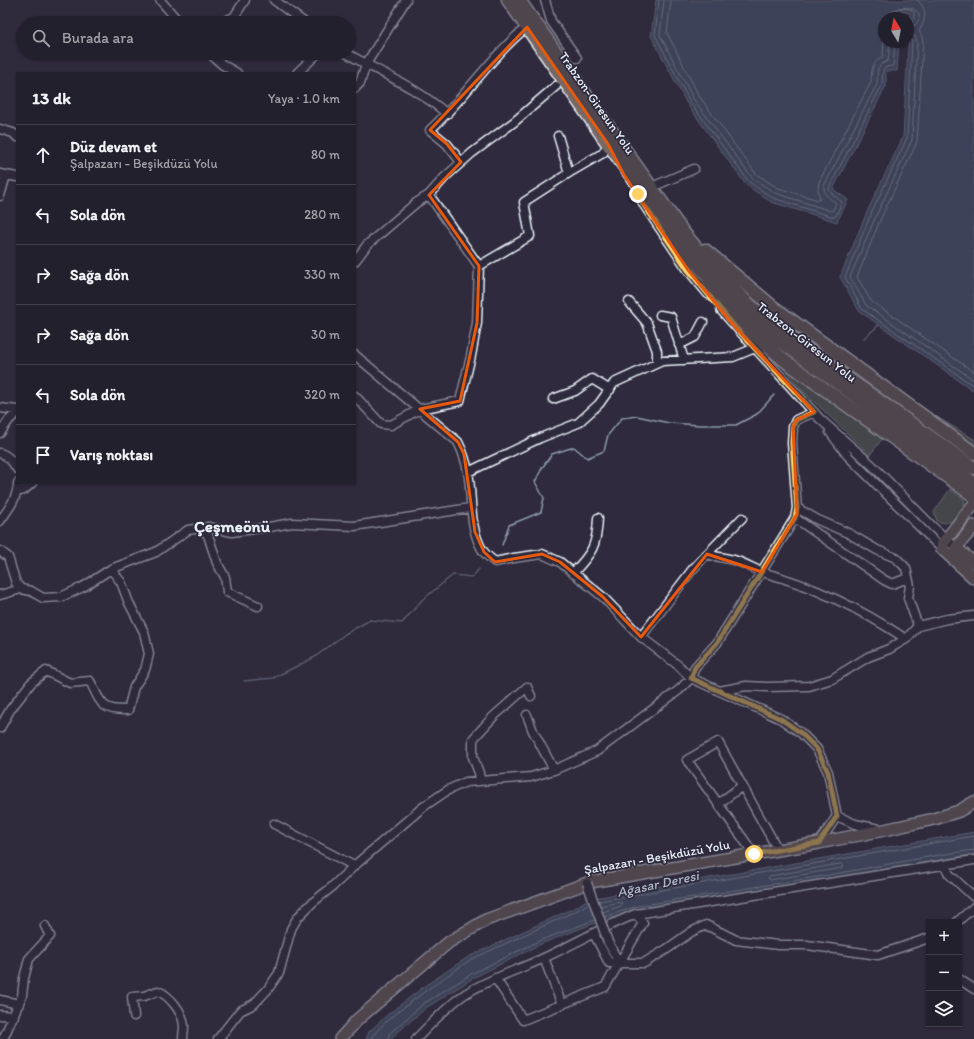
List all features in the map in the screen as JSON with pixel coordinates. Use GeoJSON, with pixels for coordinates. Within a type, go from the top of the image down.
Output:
{"type":"FeatureCollection","features":[{"type":"Feature","properties":{"kind":"highway","name":"Trabzon-Giresun Yolu"},"geometry":{"type":"LineString","coordinates":[[508,0],[608,144],[688,253],[712,282],[769,333],[959,465]]}},
{"type":"Feature","properties":{"kind":"highway","name":"Trabzon-Giresun Yolu"},"geometry":{"type":"LineString","coordinates":[[519,0],[683,232],[720,276],[750,306],[774,326],[959,465]]}},
{"type":"Feature","properties":{"kind":"highway"},"geometry":{"type":"LineString","coordinates":[[608,144],[624,174],[693,270],[732,314],[788,363],[974,496]]}},
{"type":"Feature","properties":{"kind":"highway"},"geometry":{"type":"LineString","coordinates":[[683,232],[772,306],[974,453]]}},
{"type":"Feature","properties":{"kind":"highway"},"geometry":{"type":"LineString","coordinates":[[959,465],[974,468]]}},
{"type":"Feature","properties":{"kind":"highway"},"geometry":{"type":"LineString","coordinates":[[959,465],[974,483]]}},
{"type":"Feature","properties":{"kind":"main road"},"geometry":{"type":"LineString","coordinates":[[974,504],[943,543],[942,550],[974,578]]}},
{"type":"Feature","properties":{"kind":"main road"},"geometry":{"type":"LineString","coordinates":[[974,526],[956,548],[974,564]]}},
{"type":"Feature","properties":{"kind":"main road","name":"Şalpazarı - Beşikdüzü Yolu"},"geometry":{"type":"LineString","coordinates":[[340,1039],[358,1019],[449,942],[486,920],[587,883],[819,843],[884,830],[934,819],[959,811],[974,802]]}},
{"type":"Feature","properties":{"kind":"street"},"geometry":{"type":"LineString","coordinates":[[160,0],[174,16]]}},
{"type":"Feature","properties":{"kind":"street"},"geometry":{"type":"LineString","coordinates":[[235,16],[245,0]]}},
{"type":"Feature","properties":{"kind":"street"},"geometry":{"type":"LineString","coordinates":[[274,0],[296,16]]}},
{"type":"Feature","properties":{"kind":"street"},"geometry":{"type":"LineString","coordinates":[[356,87],[360,83],[366,64],[406,0]]}},
{"type":"Feature","properties":{"kind":"street"},"geometry":{"type":"LineString","coordinates":[[545,0],[551,21],[577,58]]}},
{"type":"Feature","properties":{"kind":"street"},"geometry":{"type":"LineString","coordinates":[[461,162],[447,144],[430,130],[447,114],[496,58],[527,27]]}},
{"type":"Feature","properties":{"kind":"street"},"geometry":{"type":"LineString","coordinates":[[356,58],[401,81],[434,103],[447,114]]}},
{"type":"Feature","properties":{"kind":"street"},"geometry":{"type":"LineString","coordinates":[[217,60],[235,72]]}},
{"type":"Feature","properties":{"kind":"street"},"geometry":{"type":"LineString","coordinates":[[298,72],[311,60]]}},
{"type":"Feature","properties":{"kind":"street"},"geometry":{"type":"LineString","coordinates":[[356,260],[367,245],[416,203],[429,195],[461,162],[514,122],[556,86]]}},
{"type":"Feature","properties":{"kind":"street"},"geometry":{"type":"LineString","coordinates":[[0,130],[13,133],[16,136]]}},
{"type":"Feature","properties":{"kind":"street"},"geometry":{"type":"LineString","coordinates":[[558,136],[569,173]]}},
{"type":"Feature","properties":{"kind":"street"},"geometry":{"type":"LineString","coordinates":[[479,266],[530,236],[524,202],[603,153],[608,144]]}},
{"type":"Feature","properties":{"kind":"street"},"geometry":{"type":"LineString","coordinates":[[652,187],[694,169]]}},
{"type":"Feature","properties":{"kind":"street"},"geometry":{"type":"LineString","coordinates":[[0,196],[3,175],[16,177]]}},
{"type":"Feature","properties":{"kind":"street"},"geometry":{"type":"LineString","coordinates":[[638,194],[688,270],[735,327],[814,412],[872,465],[932,526],[956,548]]}},
{"type":"Feature","properties":{"kind":"street"},"geometry":{"type":"LineString","coordinates":[[356,397],[381,424],[391,425],[420,409],[460,401],[477,323],[479,266],[429,195]]}},
{"type":"Feature","properties":{"kind":"street"},"geometry":{"type":"LineString","coordinates":[[629,302],[647,323],[657,351],[657,363]]}},
{"type":"Feature","properties":{"kind":"street"},"geometry":{"type":"LineString","coordinates":[[660,315],[671,317],[684,360]]}},
{"type":"Feature","properties":{"kind":"street"},"geometry":{"type":"LineString","coordinates":[[679,345],[695,337],[703,322]]}},
{"type":"Feature","properties":{"kind":"street"},"geometry":{"type":"LineString","coordinates":[[468,472],[540,438],[578,423],[599,404],[614,383],[657,363],[662,361],[733,357],[755,348]]}},
{"type":"Feature","properties":{"kind":"street"},"geometry":{"type":"LineString","coordinates":[[356,356],[458,442],[464,454],[468,472],[470,508],[475,532],[484,552],[495,562],[542,554],[560,562],[603,598],[641,638],[678,666],[691,678],[781,719],[801,733],[817,749],[828,772],[837,816],[819,843]]}},
{"type":"Feature","properties":{"kind":"street"},"geometry":{"type":"LineString","coordinates":[[553,399],[575,391],[592,379],[610,390]]}},
{"type":"Feature","properties":{"kind":"street"},"geometry":{"type":"LineString","coordinates":[[0,408],[16,410]]}},
{"type":"Feature","properties":{"kind":"street"},"geometry":{"type":"LineString","coordinates":[[218,1039],[240,1012],[254,1004],[268,989],[279,973],[291,929],[298,917],[354,866],[423,807],[448,790],[466,782],[531,777],[554,770],[597,751],[678,690],[691,678],[695,667],[717,643],[795,518],[797,508],[792,443],[793,427],[796,420],[814,412]]}},
{"type":"Feature","properties":{"kind":"street"},"geometry":{"type":"LineString","coordinates":[[0,433],[9,420],[16,414]]}},
{"type":"Feature","properties":{"kind":"street"},"geometry":{"type":"LineString","coordinates":[[820,418],[848,456],[942,550]]}},
{"type":"Feature","properties":{"kind":"street"},"geometry":{"type":"LineString","coordinates":[[0,453],[14,462],[16,467]]}},
{"type":"Feature","properties":{"kind":"street"},"geometry":{"type":"LineString","coordinates":[[0,521],[9,509],[17,492],[18,484]]}},
{"type":"Feature","properties":{"kind":"street"},"geometry":{"type":"LineString","coordinates":[[17,492],[24,490],[31,484]]}},
{"type":"Feature","properties":{"kind":"street"},"geometry":{"type":"LineString","coordinates":[[0,596],[21,589],[31,591],[43,598],[61,597],[83,587],[111,569],[156,552],[188,530],[208,527],[232,532],[292,523],[354,526],[470,508]]}},
{"type":"Feature","properties":{"kind":"street"},"geometry":{"type":"LineString","coordinates":[[797,508],[818,520],[848,533],[877,550],[896,558],[906,568],[910,586],[908,598],[918,626]]}},
{"type":"Feature","properties":{"kind":"street"},"geometry":{"type":"LineString","coordinates":[[573,573],[594,546],[597,535],[598,518]]}},
{"type":"Feature","properties":{"kind":"street"},"geometry":{"type":"LineString","coordinates":[[641,638],[692,570],[742,518]]}},
{"type":"Feature","properties":{"kind":"street"},"geometry":{"type":"LineString","coordinates":[[795,518],[884,580],[892,584],[908,578]]}},
{"type":"Feature","properties":{"kind":"street"},"geometry":{"type":"LineString","coordinates":[[201,528],[208,535],[217,563],[225,577],[227,592],[258,606]]}},
{"type":"Feature","properties":{"kind":"street"},"geometry":{"type":"LineString","coordinates":[[0,551],[8,557],[16,583],[21,589]]}},
{"type":"Feature","properties":{"kind":"street"},"geometry":{"type":"LineString","coordinates":[[707,554],[738,561],[762,572],[772,574],[816,590],[861,611],[906,639]]}},
{"type":"Feature","properties":{"kind":"street"},"geometry":{"type":"LineString","coordinates":[[0,728],[10,710],[31,682],[46,671],[70,683],[90,681],[101,703],[113,710],[128,710],[134,687],[145,670],[149,654],[144,632],[128,603],[121,582],[111,569]]}},
{"type":"Feature","properties":{"kind":"street"},"geometry":{"type":"LineString","coordinates":[[719,691],[746,686],[767,688],[809,686],[832,679],[868,657],[889,649],[906,639],[918,626],[947,619],[974,616]]}},
{"type":"Feature","properties":{"kind":"street"},"geometry":{"type":"LineString","coordinates":[[480,780],[473,757],[472,739],[493,717],[527,687],[531,696]]}},
{"type":"Feature","properties":{"kind":"street"},"geometry":{"type":"LineString","coordinates":[[527,715],[533,731],[554,770]]}},
{"type":"Feature","properties":{"kind":"street"},"geometry":{"type":"LineString","coordinates":[[754,854],[687,760],[718,742],[778,850]]}},
{"type":"Feature","properties":{"kind":"street"},"geometry":{"type":"LineString","coordinates":[[718,804],[742,786]]}},
{"type":"Feature","properties":{"kind":"street"},"geometry":{"type":"LineString","coordinates":[[837,816],[855,824],[884,830]]}},
{"type":"Feature","properties":{"kind":"street"},"geometry":{"type":"LineString","coordinates":[[274,824],[354,866]]}},
{"type":"Feature","properties":{"kind":"street"},"geometry":{"type":"LineString","coordinates":[[416,1039],[432,1023],[465,995],[495,978],[544,958],[636,914],[974,860]]}},
{"type":"Feature","properties":{"kind":"street"},"geometry":{"type":"LineString","coordinates":[[945,865],[949,874],[974,896]]}},
{"type":"Feature","properties":{"kind":"street"},"geometry":{"type":"LineString","coordinates":[[587,883],[608,942],[619,963]]}},
{"type":"Feature","properties":{"kind":"street"},"geometry":{"type":"LineString","coordinates":[[960,919],[974,907]]}},
{"type":"Feature","properties":{"kind":"street"},"geometry":{"type":"LineString","coordinates":[[495,978],[523,1020],[605,987],[643,923],[636,914]]}},
{"type":"Feature","properties":{"kind":"street"},"geometry":{"type":"LineString","coordinates":[[594,934],[609,963],[644,962],[667,949],[691,932],[706,925],[736,940],[778,945],[807,945],[878,955],[926,939]]}},
{"type":"Feature","properties":{"kind":"street"},"geometry":{"type":"LineString","coordinates":[[3,1039],[22,996],[24,978],[29,959],[50,936],[45,926]]}},
{"type":"Feature","properties":{"kind":"street"},"geometry":{"type":"LineString","coordinates":[[544,958],[562,1005]]}},
{"type":"Feature","properties":{"kind":"street"},"geometry":{"type":"LineString","coordinates":[[962,981],[974,990]]}},
{"type":"Feature","properties":{"kind":"street"},"geometry":{"type":"LineString","coordinates":[[134,1016],[132,997],[144,996],[158,991],[166,994],[182,1016],[184,1026],[183,1039]]}},
{"type":"Feature","properties":{"kind":"street"},"geometry":{"type":"LineString","coordinates":[[0,1000],[19,1004]]}},
{"type":"Feature","properties":{"kind":"street"},"geometry":{"type":"LineString","coordinates":[[0,1015],[14,1016]]}},
{"type":"Feature","properties":{"kind":"highlighted area"},"geometry":{"type":"Polygon","coordinates":[[[527,27],[608,144],[624,175],[688,270],[735,327],[814,412],[796,420],[793,427],[797,514],[762,572],[707,554],[641,637],[603,597],[560,562],[542,554],[495,562],[484,552],[475,532],[464,454],[458,442],[420,409],[460,401],[477,323],[479,266],[429,195],[461,162],[447,144],[430,130],[527,27]]]}},
{"type":"Feature","properties":{"kind":"green space"},"geometry":{"type":"Polygon","coordinates":[[[782,367],[882,439],[870,455],[803,391],[782,367]]]}},
{"type":"Feature","properties":{"kind":"green space"},"geometry":{"type":"Polygon","coordinates":[[[920,407],[974,439],[974,447],[920,407]]]}},
{"type":"Feature","properties":{"kind":"green space"},"geometry":{"type":"Polygon","coordinates":[[[950,489],[965,500],[964,507],[952,521],[945,523],[937,521],[934,512],[950,489]]]}},
{"type":"Feature","properties":{"kind":"water"},"geometry":{"type":"Polygon","coordinates":[[[656,0],[974,0],[974,391],[859,311],[840,277],[867,212],[903,137],[908,48],[914,48],[914,12],[878,12],[878,48],[899,48],[897,71],[886,71],[886,86],[833,189],[848,200],[837,222],[771,202],[746,185],[687,104],[651,36],[656,0]]]}},
{"type":"Feature","properties":{"kind":"water"},"geometry":{"type":"Polygon","coordinates":[[[974,832],[974,854],[639,910],[590,925],[543,943],[475,977],[426,1008],[390,1039],[366,1039],[369,1032],[387,1015],[426,985],[468,957],[576,907],[588,899],[974,832]]]}},
{"type":"Feature","properties":{"kind":"waterway"},"geometry":{"type":"LineString","coordinates":[[864,338],[879,325]]}},
{"type":"Feature","properties":{"kind":"waterway"},"geometry":{"type":"LineString","coordinates":[[502,545],[509,525],[541,512],[544,498],[535,482],[542,468],[552,454],[574,447],[587,458],[604,451],[608,435],[622,418],[637,416],[669,423],[736,425],[757,414],[774,395]]}},
{"type":"Feature","properties":{"kind":"waterway"},"geometry":{"type":"LineString","coordinates":[[244,681],[273,678],[315,657],[345,634],[370,620],[402,623],[422,600],[453,575],[472,577],[479,569]]}},
{"type":"Feature","properties":{"kind":"district","name":"Çeşmeönü"},"geometry":{"type":"Point","coordinates":[232,526]}},
{"type":"Feature","properties":{"kind":"route"},"geometry":{"type":"LineString","coordinates":[[638,194],[688,270],[735,327],[814,412],[796,420],[793,427],[792,443],[797,514],[717,643],[695,667],[691,678],[781,719],[801,733],[817,749],[828,772],[837,816],[819,843],[754,854]]}},
{"type":"Feature","properties":{"kind":"water label","name":"Ağasar Deresi"},"geometry":{"type":"Point","coordinates":[658,884]}}]}
